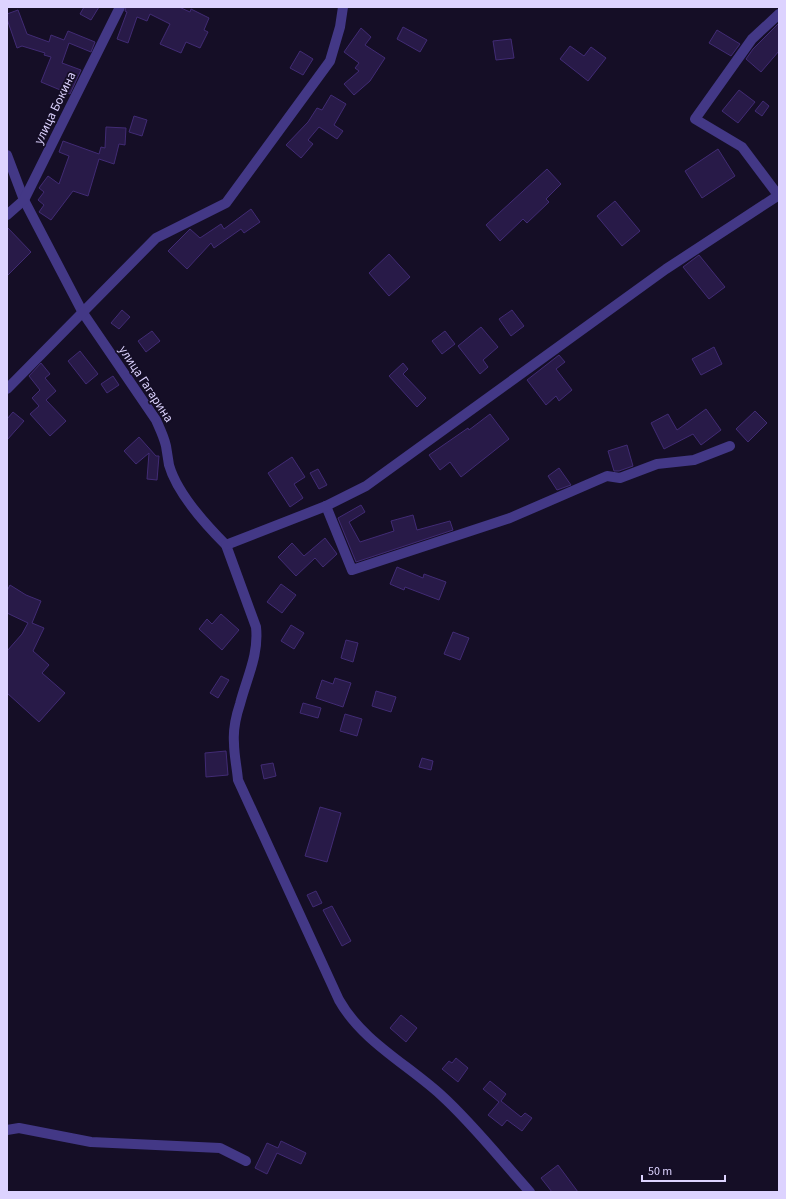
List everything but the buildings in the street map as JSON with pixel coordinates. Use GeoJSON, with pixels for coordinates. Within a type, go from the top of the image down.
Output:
{"type":"FeatureCollection","features":[{"type":"Feature","properties":{"kind":"street","name":"улица Бокина"},"geometry":{"type":"LineString","coordinates":[[7,214],[24,200],[120,7]]}},
{"type":"Feature","properties":{"kind":"street"},"geometry":{"type":"LineString","coordinates":[[7,389],[156,238],[226,203],[330,61],[340,27],[343,7]]}},
{"type":"Feature","properties":{"kind":"street"},"geometry":{"type":"LineString","coordinates":[[226,545],[326,506],[366,486],[666,269],[779,195],[742,147],[695,119],[752,39],[779,14]]}},
{"type":"Feature","properties":{"kind":"street","name":"улица Гагарина"},"geometry":{"type":"LineString","coordinates":[[7,155],[24,200],[83,313],[156,420],[162,434],[169,465],[184,496],[226,545],[256,626],[257,639],[256,650],[239,705],[236,724],[234,742],[238,780],[339,1000],[346,1013],[366,1033],[452,1106],[530,1192]]}},
{"type":"Feature","properties":{"kind":"street"},"geometry":{"type":"LineString","coordinates":[[326,506],[352,570],[510,518],[607,476],[620,478],[657,464],[694,460],[730,446]]}},
{"type":"Feature","properties":{"kind":"street"},"geometry":{"type":"LineString","coordinates":[[7,1130],[19,1128],[91,1142],[220,1148],[246,1161]]}}]}
